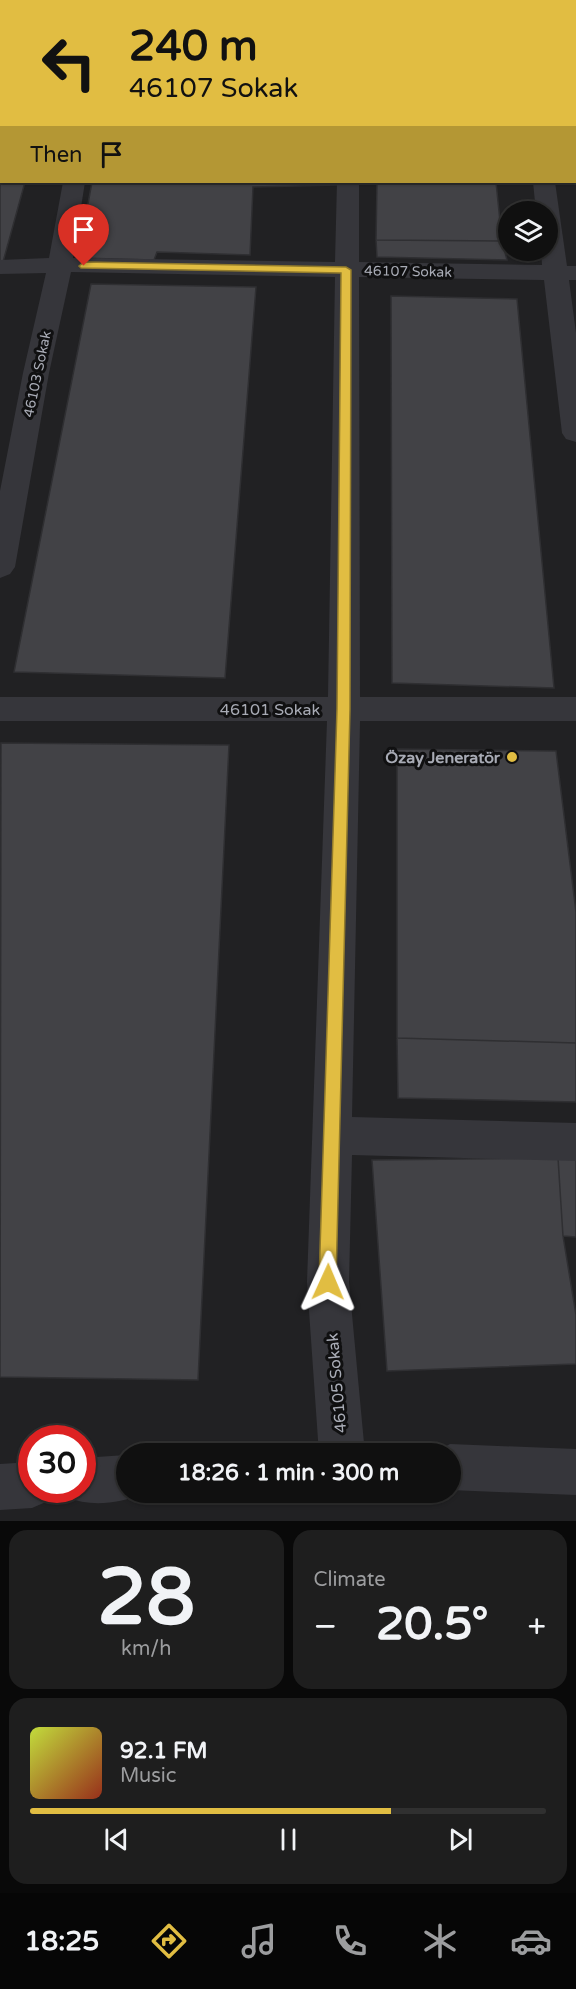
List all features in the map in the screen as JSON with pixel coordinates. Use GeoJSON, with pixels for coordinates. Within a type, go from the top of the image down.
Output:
{"type":"FeatureCollection","features":[{"type":"Feature","properties":{"kind":"street","name":"46103 Sokak"},"geometry":{"type":"LineString","coordinates":[[0,567],[36,373],[60,265],[74,183]]}},
{"type":"Feature","properties":{"kind":"street","name":"46105 Sokak"},"geometry":{"type":"LineString","coordinates":[[341,1443],[328,1282],[344,709],[348,183]]}},
{"type":"Feature","properties":{"kind":"street"},"geometry":{"type":"LineString","coordinates":[[544,183],[565,273],[576,433]]}},
{"type":"Feature","properties":{"kind":"street","name":"46107 Sokak"},"geometry":{"type":"LineString","coordinates":[[0,267],[60,265],[565,273]]}},
{"type":"Feature","properties":{"kind":"street","name":"46101 Sokak"},"geometry":{"type":"LineString","coordinates":[[0,709],[576,709]]}},
{"type":"Feature","properties":{"kind":"street"},"geometry":{"type":"LineString","coordinates":[[332,1135],[576,1142]]}},
{"type":"Feature","properties":{"kind":"street"},"geometry":{"type":"LineString","coordinates":[[461,1467],[576,1472]]}},
{"type":"Feature","properties":{"kind":"street"},"geometry":{"type":"LineString","coordinates":[[96,1480],[116,1479]]}},
{"type":"Feature","properties":{"kind":"street"},"geometry":{"type":"LineString","coordinates":[[0,1487],[18,1486]]}},
{"type":"Feature","properties":{"kind":"shaded area"},"geometry":{"type":"Polygon","coordinates":[[[0,183],[576,183],[576,1521],[0,1521],[0,183]]]}},
{"type":"Feature","properties":{"kind":"building"},"geometry":{"type":"Polygon","coordinates":[[[0,183],[25,183],[3,262],[0,262],[0,183]]]}},
{"type":"Feature","properties":{"kind":"building"},"geometry":{"type":"Polygon","coordinates":[[[92,183],[337,183],[338,185],[253,187],[250,255],[157,252],[154,260],[78,258],[92,183]]]}},
{"type":"Feature","properties":{"kind":"building"},"geometry":{"type":"Polygon","coordinates":[[[377,183],[496,183],[498,241],[376,240],[377,183]]]}},
{"type":"Feature","properties":{"kind":"building"},"geometry":{"type":"Polygon","coordinates":[[[376,240],[498,241],[498,260],[377,257],[376,240]]]}},
{"type":"Feature","properties":{"kind":"building"},"geometry":{"type":"Polygon","coordinates":[[[91,284],[256,287],[225,678],[14,672],[91,284]]]}},
{"type":"Feature","properties":{"kind":"building"},"geometry":{"type":"Polygon","coordinates":[[[391,296],[517,299],[554,688],[392,683],[391,296]]]}},
{"type":"Feature","properties":{"kind":"building"},"geometry":{"type":"Polygon","coordinates":[[[1,743],[229,745],[198,1380],[0,1377],[1,743]]]}},
{"type":"Feature","properties":{"kind":"building"},"geometry":{"type":"Polygon","coordinates":[[[397,749],[556,751],[576,912],[576,1043],[397,1038],[397,749]]]}},
{"type":"Feature","properties":{"kind":"building"},"geometry":{"type":"Polygon","coordinates":[[[397,1038],[576,1043],[576,1102],[398,1098],[397,1038]]]}},
{"type":"Feature","properties":{"kind":"building"},"geometry":{"type":"Polygon","coordinates":[[[558,1158],[563,1236],[576,1315],[576,1364],[387,1371],[372,1160],[558,1158]]]}},
{"type":"Feature","properties":{"kind":"building"},"geometry":{"type":"Polygon","coordinates":[[[558,1158],[576,1159],[576,1237],[563,1236],[558,1158]]]}},
{"type":"Feature","properties":{"kind":"place","name":"Özay Jeneratör"},"geometry":{"type":"Point","coordinates":[512,757]}},
{"type":"Feature","properties":{"kind":"route"},"geometry":{"type":"LineString","coordinates":[[84,266],[346,270],[344,709],[328,1282]]}}]}
